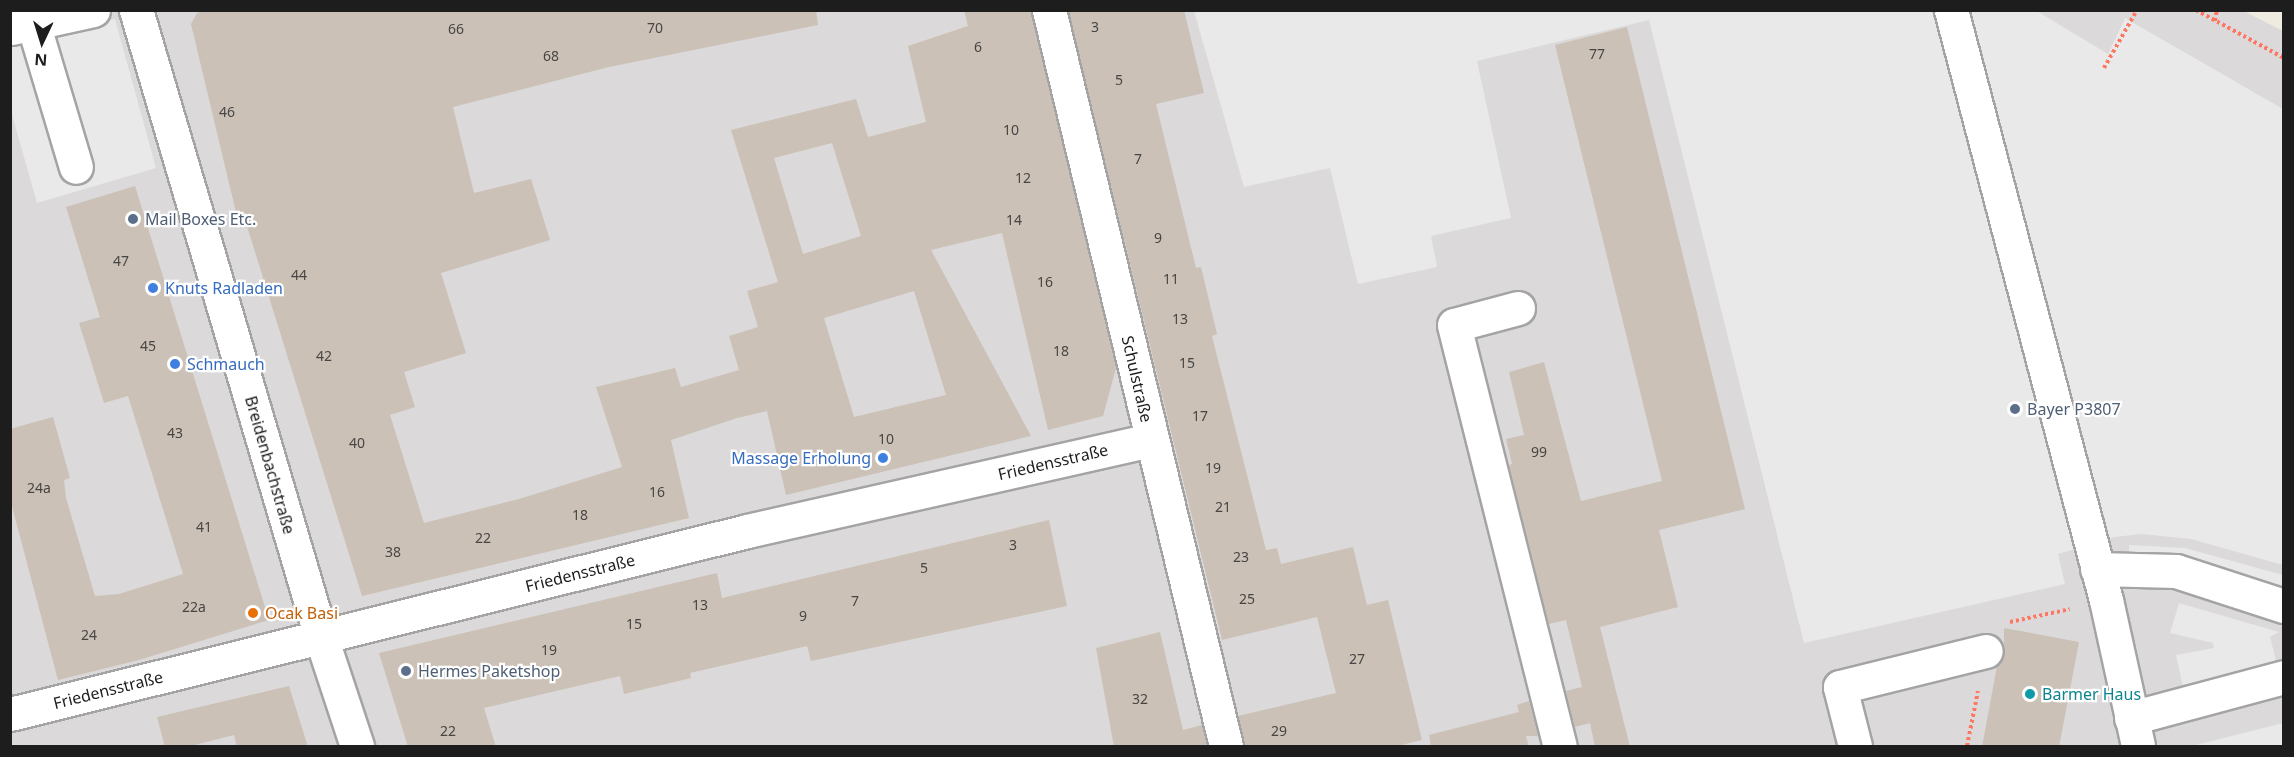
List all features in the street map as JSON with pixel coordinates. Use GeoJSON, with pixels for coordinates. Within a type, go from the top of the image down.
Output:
{"type":"FeatureCollection","features":[{"type":"Feature","properties":{"kind":"street"},"geometry":{"type":"LineString","coordinates":[[76,167],[22,26],[93,10]]}},
{"type":"Feature","properties":{"kind":"street","name":"Breidenbachstraße"},"geometry":{"type":"LineString","coordinates":[[136,10],[321,637],[357,747]]}},
{"type":"Feature","properties":{"kind":"street","name":"Schulstraße"},"geometry":{"type":"LineString","coordinates":[[1050,10],[1226,747]]}},
{"type":"Feature","properties":{"kind":"street"},"geometry":{"type":"LineString","coordinates":[[1951,10],[2097,569],[2135,733],[2283,677]]}},
{"type":"Feature","properties":{"kind":"street"},"geometry":{"type":"LineString","coordinates":[[1518,308],[1454,325],[1560,747]]}},
{"type":"Feature","properties":{"kind":"street","name":"Friedensstraße"},"geometry":{"type":"LineString","coordinates":[[10,714],[747,531],[1152,440]]}},
{"type":"Feature","properties":{"kind":"street"},"geometry":{"type":"LineString","coordinates":[[2097,569],[2176,571],[2283,606]]}},
{"type":"Feature","properties":{"kind":"street"},"geometry":{"type":"LineString","coordinates":[[1855,747],[1840,687],[1986,651]]}},
{"type":"Feature","properties":{"kind":"path"},"geometry":{"type":"LineString","coordinates":[[2104,68],[2138,10]]}},
{"type":"Feature","properties":{"kind":"path"},"geometry":{"type":"LineString","coordinates":[[2196,10],[2283,58]]}},
{"type":"Feature","properties":{"kind":"path"},"geometry":{"type":"LineString","coordinates":[[2215,21],[2217,10]]}},
{"type":"Feature","properties":{"kind":"shaded area","name":"Bayer P3807"},"geometry":{"type":"Polygon","coordinates":[[[2035,10],[2108,54],[2125,18],[2283,109],[2283,565],[2191,539],[2141,534],[2115,537],[2058,554],[2065,584],[1804,643],[1649,20],[1477,61],[1511,218],[1431,236],[1437,267],[1358,284],[1330,168],[1244,187],[1194,11],[2035,10]]]}},
{"type":"Feature","properties":{"kind":"shaded area"},"geometry":{"type":"Polygon","coordinates":[[[10,11],[2244,11],[2283,31],[2283,746],[11,746],[10,11]]]}},
{"type":"Feature","properties":{"kind":"shaded area"},"geometry":{"type":"Polygon","coordinates":[[[115,19],[156,168],[37,203],[11,111],[11,42],[115,19]]]}},
{"type":"Feature","properties":{"kind":"shaded area"},"geometry":{"type":"Polygon","coordinates":[[[2129,545],[2185,548],[2283,575],[2283,593],[2129,554],[2129,545]]]}},
{"type":"Feature","properties":{"kind":"shaded area"},"geometry":{"type":"Polygon","coordinates":[[[2179,603],[2279,632],[2270,637],[2277,664],[2183,687],[2176,655],[2214,648],[2213,643],[2170,633],[2179,603]]]}},
{"type":"Feature","properties":{"kind":"shaded area"},"geometry":{"type":"Polygon","coordinates":[[[2283,723],[2283,746],[2192,746],[2283,723]]]}},
{"type":"Feature","properties":{"kind":"building"},"geometry":{"type":"Polygon","coordinates":[[[206,10],[816,10],[818,25],[609,67],[453,107],[474,193],[531,179],[550,240],[441,273],[466,353],[404,372],[415,407],[390,415],[424,523],[519,499],[622,467],[596,387],[675,368],[681,387],[739,370],[729,336],[758,327],[747,291],[778,282],[731,130],[856,99],[868,137],[926,122],[908,46],[968,26],[964,10],[1031,10],[1116,368],[1103,416],[1048,430],[1002,233],[931,250],[1031,436],[786,495],[767,411],[737,418],[671,440],[689,518],[362,596],[246,223],[239,225],[191,24],[197,13],[206,10]],[[832,143],[774,158],[803,254],[861,236],[832,143]],[[914,291],[824,318],[854,417],[946,395],[914,291]]]}},
{"type":"Feature","properties":{"kind":"building"},"geometry":{"type":"Polygon","coordinates":[[[1068,10],[1184,10],[1204,93],[1156,104],[1196,268],[1201,267],[1217,334],[1212,336],[1266,550],[1277,548],[1281,564],[1353,547],[1367,605],[1388,600],[1422,740],[1393,747],[1244,747],[1238,716],[1336,693],[1317,617],[1222,640],[1068,10]]]}},
{"type":"Feature","properties":{"kind":"building"},"geometry":{"type":"Polygon","coordinates":[[[1627,27],[1745,509],[1659,530],[1678,607],[1600,627],[1630,747],[1595,747],[1590,723],[1575,727],[1566,691],[1582,687],[1566,620],[1549,624],[1509,465],[1512,464],[1506,439],[1524,435],[1509,372],[1544,362],[1581,501],[1662,481],[1555,45],[1627,27]]]}},
{"type":"Feature","properties":{"kind":"building"},"geometry":{"type":"Polygon","coordinates":[[[135,186],[269,620],[139,660],[58,680],[10,499],[10,429],[53,417],[70,478],[64,480],[66,498],[95,596],[119,594],[183,574],[128,396],[104,403],[79,323],[100,317],[66,207],[135,186]]]}},
{"type":"Feature","properties":{"kind":"building"},"geometry":{"type":"Polygon","coordinates":[[[1049,520],[1067,606],[811,661],[807,646],[690,673],[691,678],[624,694],[620,676],[484,708],[496,747],[408,747],[379,653],[717,573],[722,598],[1049,520]]]}},
{"type":"Feature","properties":{"kind":"building","name":"Barmer Haus"},"geometry":{"type":"Polygon","coordinates":[[[2004,628],[2079,642],[2059,747],[1982,747],[1997,666],[2004,656],[2004,628]]]}},
{"type":"Feature","properties":{"kind":"building"},"geometry":{"type":"Polygon","coordinates":[[[1160,632],[1183,730],[1202,725],[1207,747],[1114,747],[1096,648],[1160,632]]]}},
{"type":"Feature","properties":{"kind":"building"},"geometry":{"type":"Polygon","coordinates":[[[289,686],[308,747],[237,747],[234,735],[187,747],[165,747],[157,717],[289,686]]]}},
{"type":"Feature","properties":{"kind":"building"},"geometry":{"type":"Polygon","coordinates":[[[1529,701],[1538,736],[1526,736],[1529,747],[1431,747],[1429,735],[1519,712],[1517,705],[1529,701]]]}},
{"type":"Feature","properties":{"kind":"place","name":"Mail Boxes Etc."},"geometry":{"type":"Point","coordinates":[133,219]}},
{"type":"Feature","properties":{"kind":"place","name":"Knuts Radladen"},"geometry":{"type":"Point","coordinates":[153,288]}},
{"type":"Feature","properties":{"kind":"place","name":"Schmauch"},"geometry":{"type":"Point","coordinates":[175,364]}},
{"type":"Feature","properties":{"kind":"place","name":"Bayer P3807"},"geometry":{"type":"Point","coordinates":[2015,409]}},
{"type":"Feature","properties":{"kind":"place","name":"Massage Erholung"},"geometry":{"type":"Point","coordinates":[883,458]}},
{"type":"Feature","properties":{"kind":"place","name":"Ocak Basi"},"geometry":{"type":"Point","coordinates":[253,613]}},
{"type":"Feature","properties":{"kind":"place","name":"Hermes Paketshop"},"geometry":{"type":"Point","coordinates":[406,671]}},
{"type":"Feature","properties":{"kind":"place","name":"Barmer Haus"},"geometry":{"type":"Point","coordinates":[2030,694]}}]}
